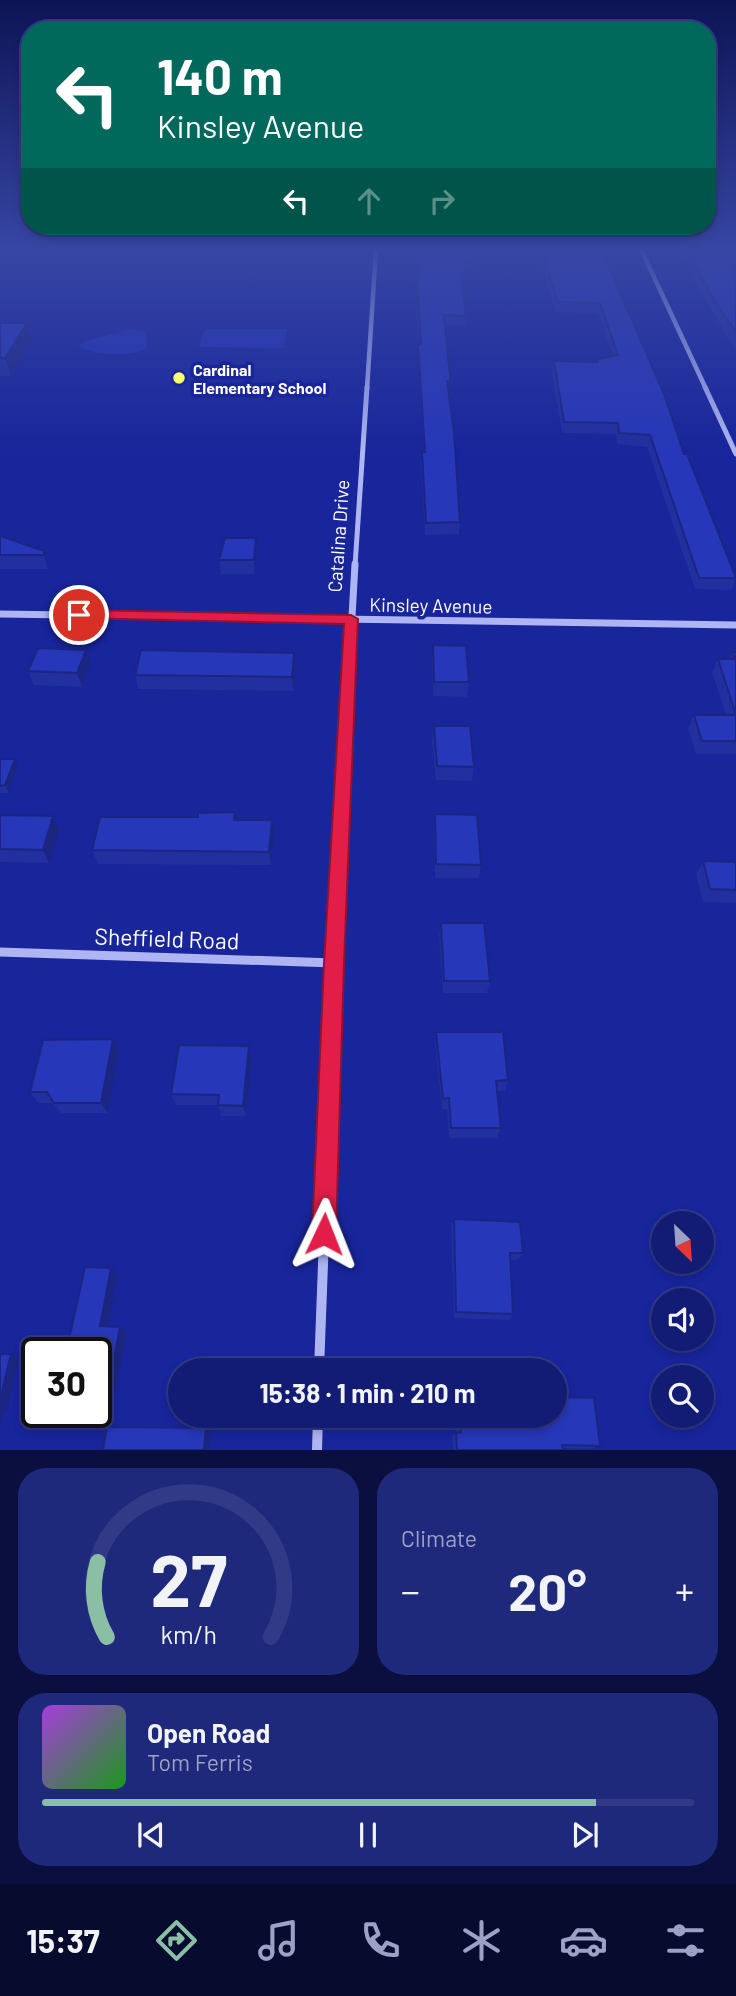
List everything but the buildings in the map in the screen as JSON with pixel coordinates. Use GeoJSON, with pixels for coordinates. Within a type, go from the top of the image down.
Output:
{"type":"FeatureCollection","features":[{"type":"Feature","properties":{"kind":"street","name":"Catalina Drive"},"geometry":{"type":"LineString","coordinates":[[319,1358],[334,963],[351,619],[371,317]]}},
{"type":"Feature","properties":{"kind":"street"},"geometry":{"type":"LineString","coordinates":[[672,317],[736,454]]}},
{"type":"Feature","properties":{"kind":"street","name":"Kinsley Avenue"},"geometry":{"type":"LineString","coordinates":[[0,614],[736,625]]}},
{"type":"Feature","properties":{"kind":"street","name":"Sheffield Road"},"geometry":{"type":"LineString","coordinates":[[0,953],[334,963]]}},
{"type":"Feature","properties":{"kind":"street"},"geometry":{"type":"LineString","coordinates":[[317,1450],[318,1428]]}},
{"type":"Feature","properties":{"kind":"shaded area"},"geometry":{"type":"Polygon","coordinates":[[[131,329],[144,331],[147,347],[133,353],[113,354],[93,352],[79,346],[85,341],[131,329]]]}},
{"type":"Feature","properties":{"kind":"shaded area"},"geometry":{"type":"Polygon","coordinates":[[[205,329],[287,329],[284,348],[199,347],[205,329]]]}},
{"type":"Feature","properties":{"kind":"place","name":"Cardinal Elementary School"},"geometry":{"type":"Point","coordinates":[179,378]}},
{"type":"Feature","properties":{"kind":"route"},"geometry":{"type":"LineString","coordinates":[[79,615],[351,619],[324,1234]]}}]}
